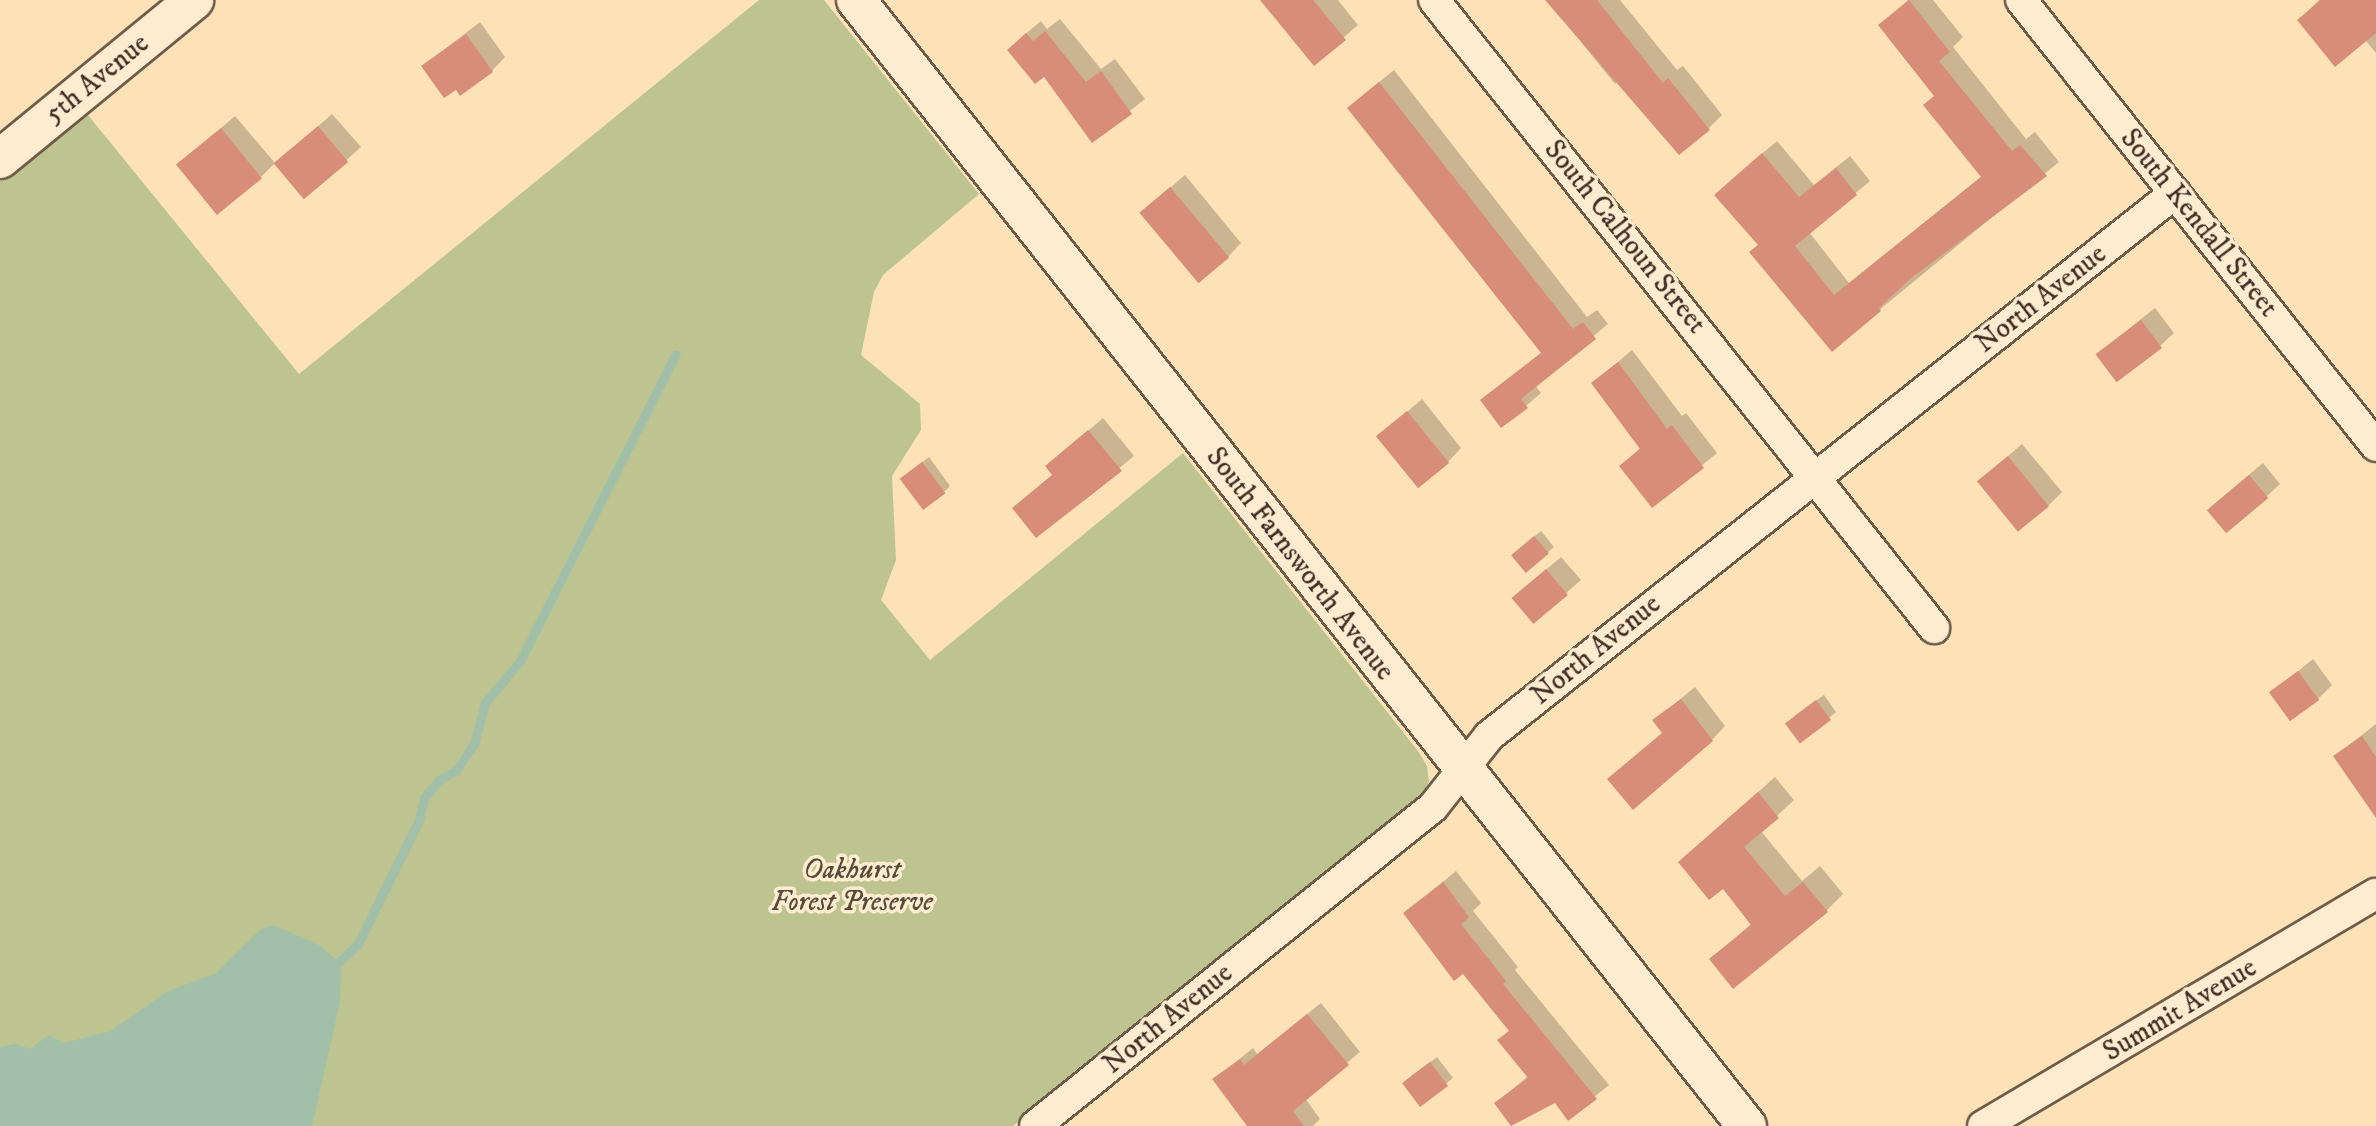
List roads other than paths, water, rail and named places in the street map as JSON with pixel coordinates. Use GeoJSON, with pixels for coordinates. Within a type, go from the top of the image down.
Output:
{"type":"FeatureCollection","features":[{"type":"Feature","properties":{"kind":"street","name":"5th Avenue"},"geometry":{"type":"LineString","coordinates":[[0,159],[194,0]]}},
{"type":"Feature","properties":{"kind":"street","name":"South Farnsworth Avenue"},"geometry":{"type":"LineString","coordinates":[[856,0],[1462,770],[1747,1126]]}},
{"type":"Feature","properties":{"kind":"street","name":"South Calhoun Street"},"geometry":{"type":"LineString","coordinates":[[1434,0],[1815,474],[1934,628]]}},
{"type":"Feature","properties":{"kind":"street","name":"South Kendall Street"},"geometry":{"type":"LineString","coordinates":[[2021,0],[2374,439]]}},
{"type":"Feature","properties":{"kind":"street","name":"North Avenue"},"geometry":{"type":"LineString","coordinates":[[1035,1126],[1433,807],[1489,736],[1815,474],[2175,193]]}},
{"type":"Feature","properties":{"kind":"street","name":"Summit Avenue"},"geometry":{"type":"LineString","coordinates":[[1983,1126],[2376,894]]}},
{"type":"Feature","properties":{"kind":"waterway"},"geometry":{"type":"LineString","coordinates":[[339,962],[358,944],[419,820],[424,798],[439,780],[456,770],[474,744],[485,703],[520,661],[676,354]]}},
{"type":"Feature","properties":{"kind":"park label","name":"Oakhurst Forest Preserve"},"geometry":{"type":"Point","coordinates":[852,886]}}]}
